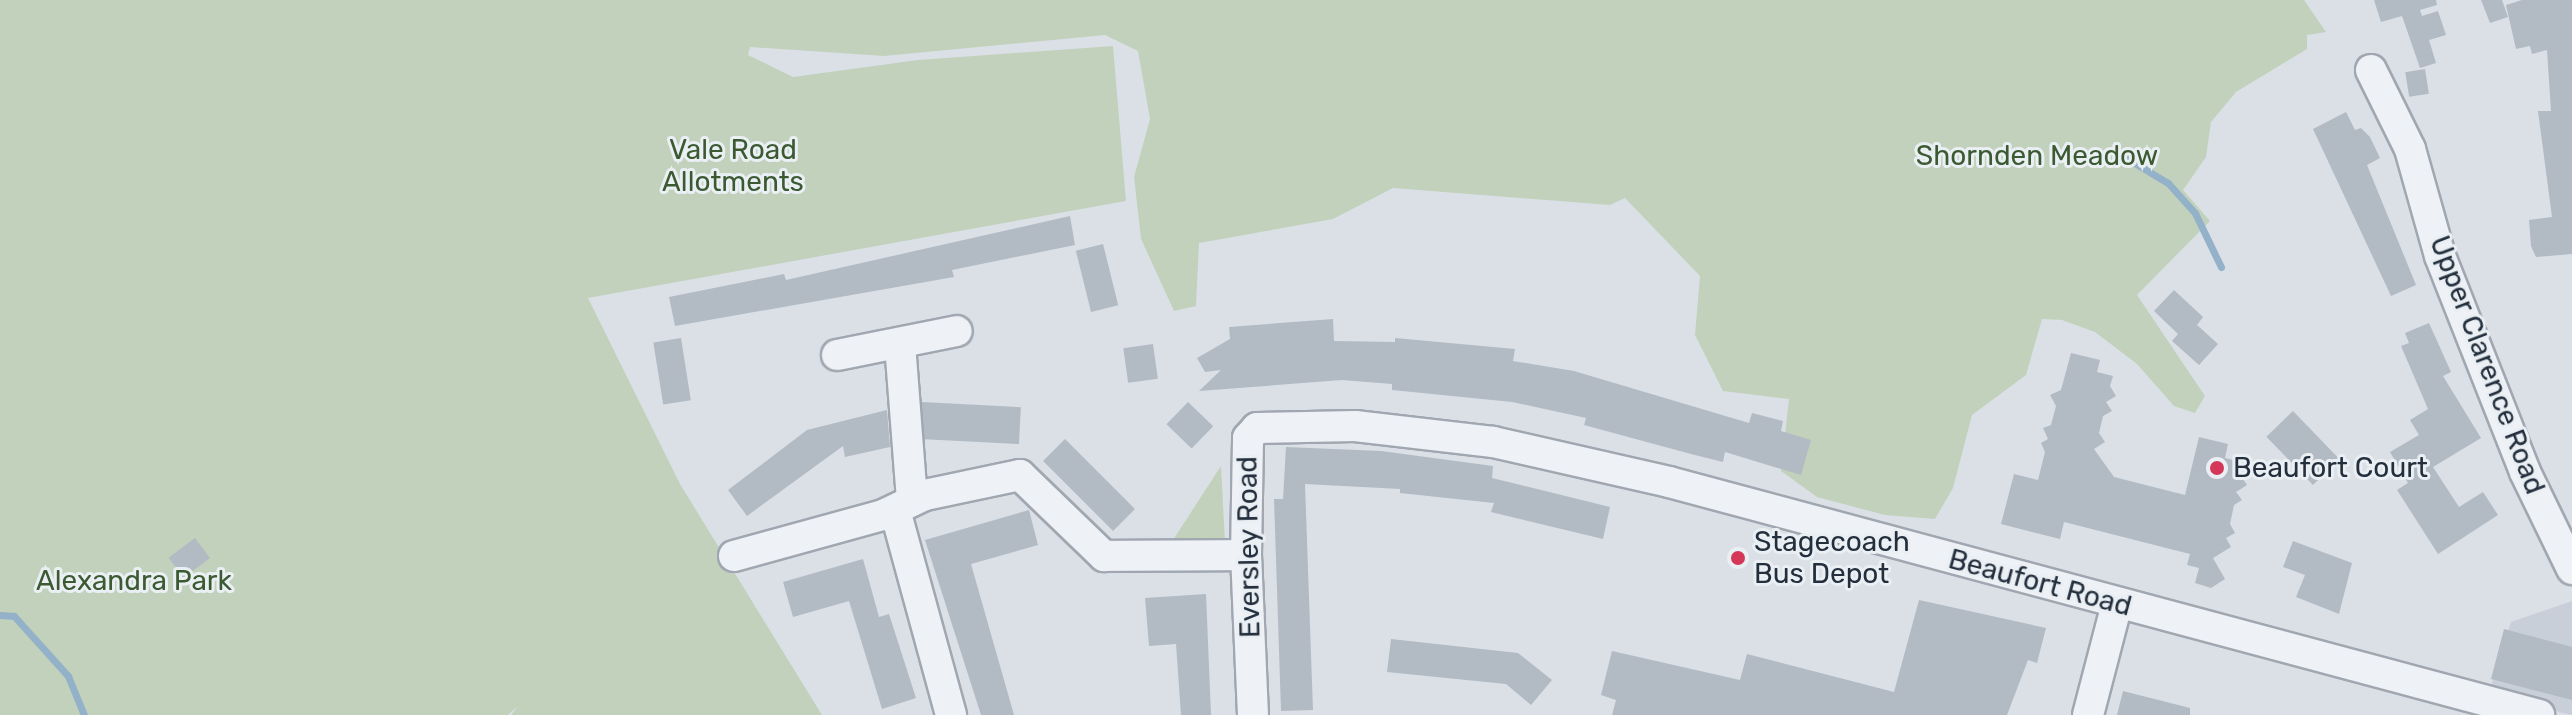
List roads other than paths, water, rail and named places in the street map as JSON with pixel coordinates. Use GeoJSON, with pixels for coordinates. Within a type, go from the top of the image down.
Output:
{"type":"FeatureCollection","features":[{"type":"Feature","properties":{"kind":"street","name":"Upper Clarence Road"},"geometry":{"type":"LineString","coordinates":[[2371,70],[2410,149],[2440,256],[2525,472],[2572,569]]}},
{"type":"Feature","properties":{"kind":"street"},"geometry":{"type":"LineString","coordinates":[[837,355],[957,331]]}},
{"type":"Feature","properties":{"kind":"street"},"geometry":{"type":"LineString","coordinates":[[900,344],[904,505],[951,715]]}},
{"type":"Feature","properties":{"kind":"street","name":"Eversley Road"},"geometry":{"type":"LineString","coordinates":[[1253,715],[1246,555],[1248,438],[1257,428],[1355,426],[1493,442]]}},
{"type":"Feature","properties":{"kind":"street","name":"Beaufort Road"},"geometry":{"type":"LineString","coordinates":[[1493,442],[1669,482],[2117,604],[2439,703],[2539,715]]}},
{"type":"Feature","properties":{"kind":"street"},"geometry":{"type":"LineString","coordinates":[[734,556],[983,479],[1020,475],[1104,556],[1246,555]]}},
{"type":"Feature","properties":{"kind":"street"},"geometry":{"type":"LineString","coordinates":[[2088,715],[2117,604]]}},
{"type":"Feature","properties":{"kind":"waterway"},"geometry":{"type":"LineString","coordinates":[[2128,159],[2168,183],[2195,213],[2221,267]]}},
{"type":"Feature","properties":{"kind":"waterway"},"geometry":{"type":"LineString","coordinates":[[0,615],[14,616],[68,676],[84,715]]}},
{"type":"Feature","properties":{"kind":"place","name":"Beaufort Court"},"geometry":{"type":"Point","coordinates":[2217,468]}},
{"type":"Feature","properties":{"kind":"place","name":"Stagecoach Bus Depot"},"geometry":{"type":"Point","coordinates":[1738,558]}},
{"type":"Feature","properties":{"kind":"park label","name":"Shornden Meadow"},"geometry":{"type":"Point","coordinates":[2037,156]}},
{"type":"Feature","properties":{"kind":"park label","name":"Vale Road Allotments"},"geometry":{"type":"Point","coordinates":[733,166]}},
{"type":"Feature","properties":{"kind":"park label","name":"Alexandra Park"},"geometry":{"type":"Point","coordinates":[134,581]}}]}
